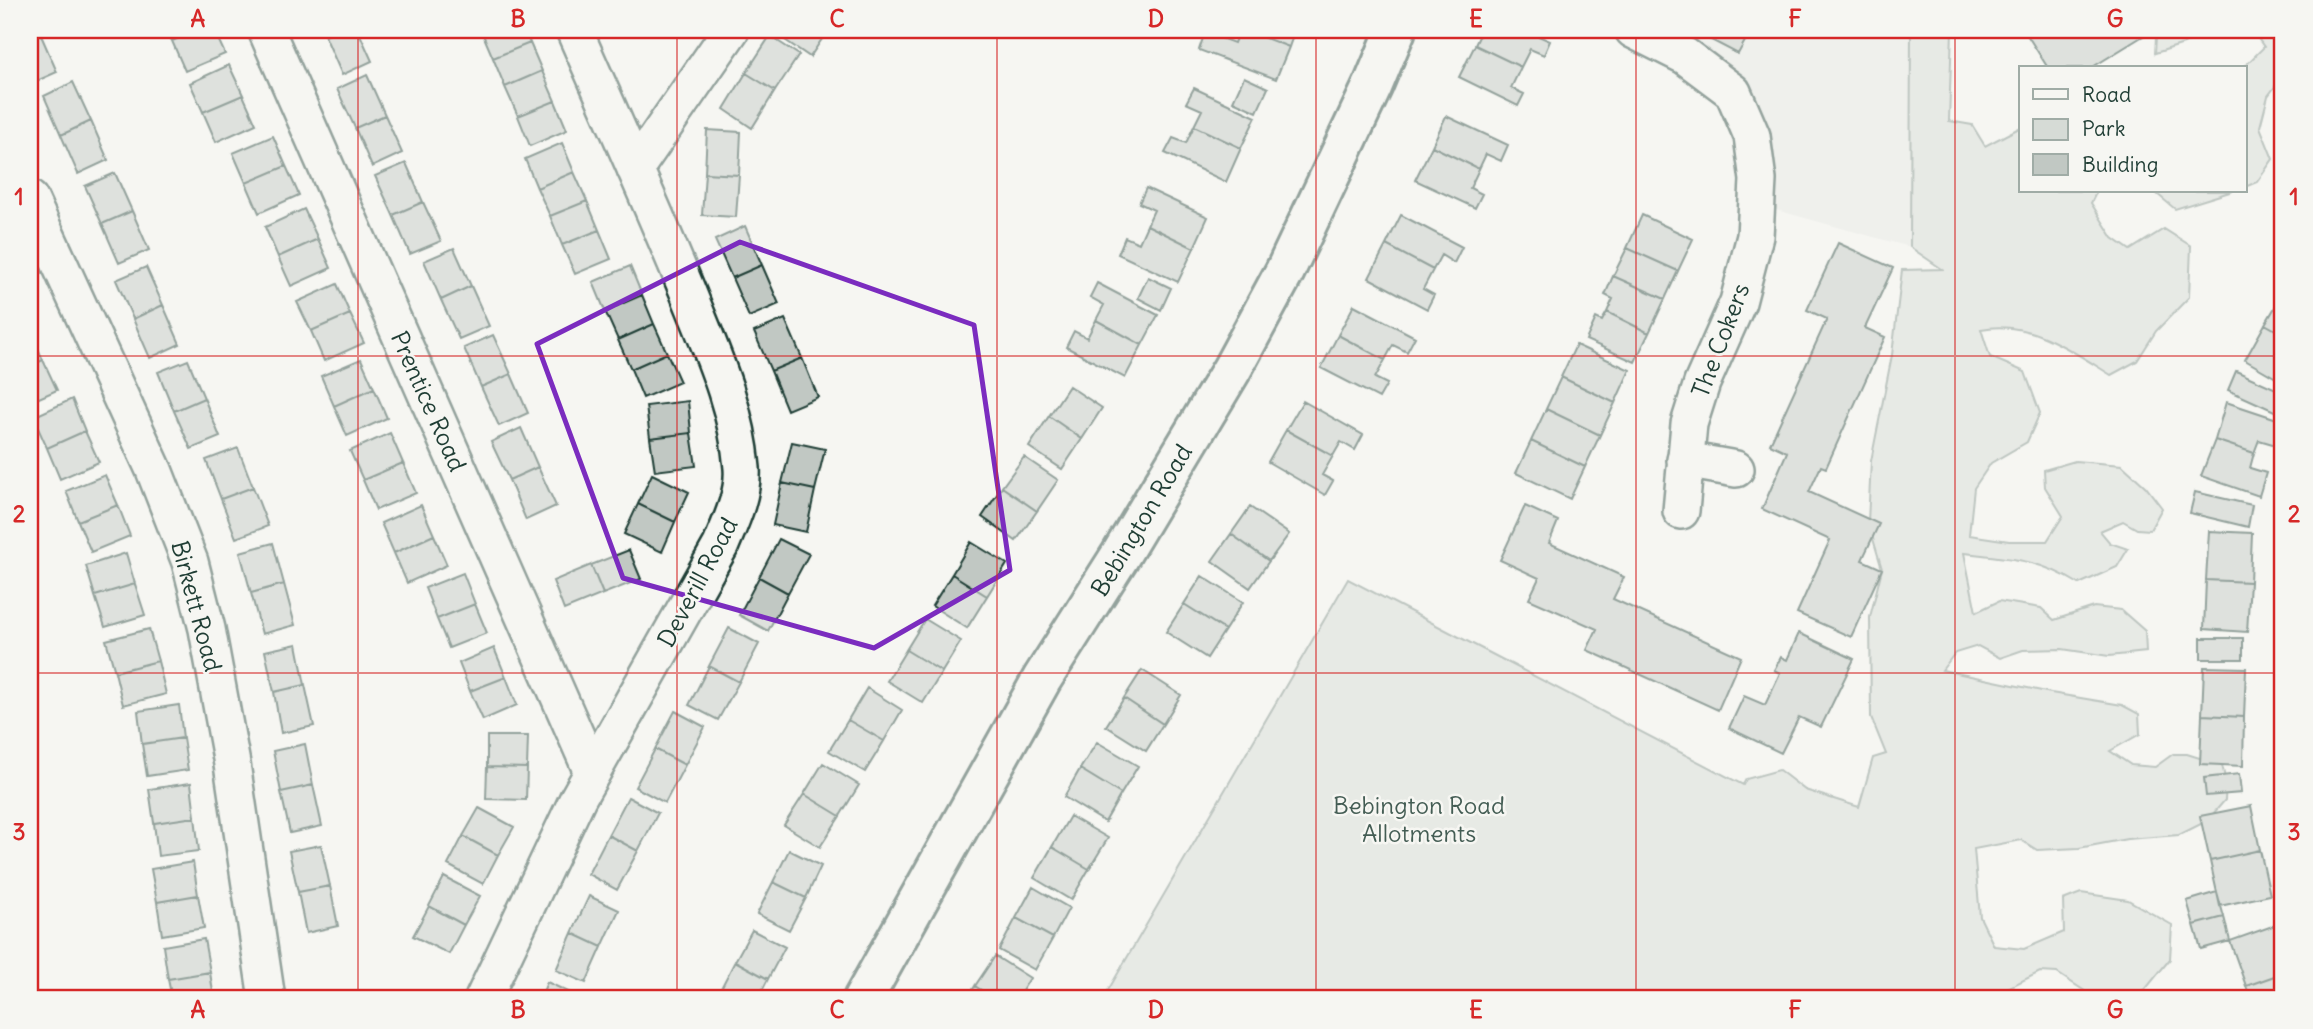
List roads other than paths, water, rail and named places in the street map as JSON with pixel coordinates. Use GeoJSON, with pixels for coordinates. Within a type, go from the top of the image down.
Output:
{"type":"FeatureCollection","features":[{"type":"Feature","properties":{"kind":"main road","name":"Bebington Road"},"geometry":{"type":"LineString","coordinates":[[863,999],[1042,679],[1120,556],[1232,369],[1285,271],[1373,85],[1396,30]]}},
{"type":"Feature","properties":{"kind":"street","name":"Prentice Road"},"geometry":{"type":"LineString","coordinates":[[266,30],[592,772]]}},
{"type":"Feature","properties":{"kind":"street","name":"Deverill Road"},"geometry":{"type":"LineString","coordinates":[[483,999],[592,772],[721,545],[737,504],[742,471],[737,428],[723,379],[574,30]]}},
{"type":"Feature","properties":{"kind":"street"},"geometry":{"type":"LineString","coordinates":[[635,169],[731,30]]}},
{"type":"Feature","properties":{"kind":"street","name":"The Cokers"},"geometry":{"type":"LineString","coordinates":[[1633,30],[1685,56],[1733,92],[1752,136],[1758,180],[1755,236],[1738,302],[1702,383],[1689,424],[1681,511]]}},
{"type":"Feature","properties":{"kind":"street","name":"Birkett Road"},"geometry":{"type":"LineString","coordinates":[[30,199],[154,470],[190,562],[207,629],[232,764],[267,999]]}},
{"type":"Feature","properties":{"kind":"street"},"geometry":{"type":"LineString","coordinates":[[1685,460],[1736,469]]}},
{"type":"Feature","properties":{"kind":"park label","name":"Bebington Road Allotments"},"geometry":{"type":"Point","coordinates":[1419,819]}}]}
